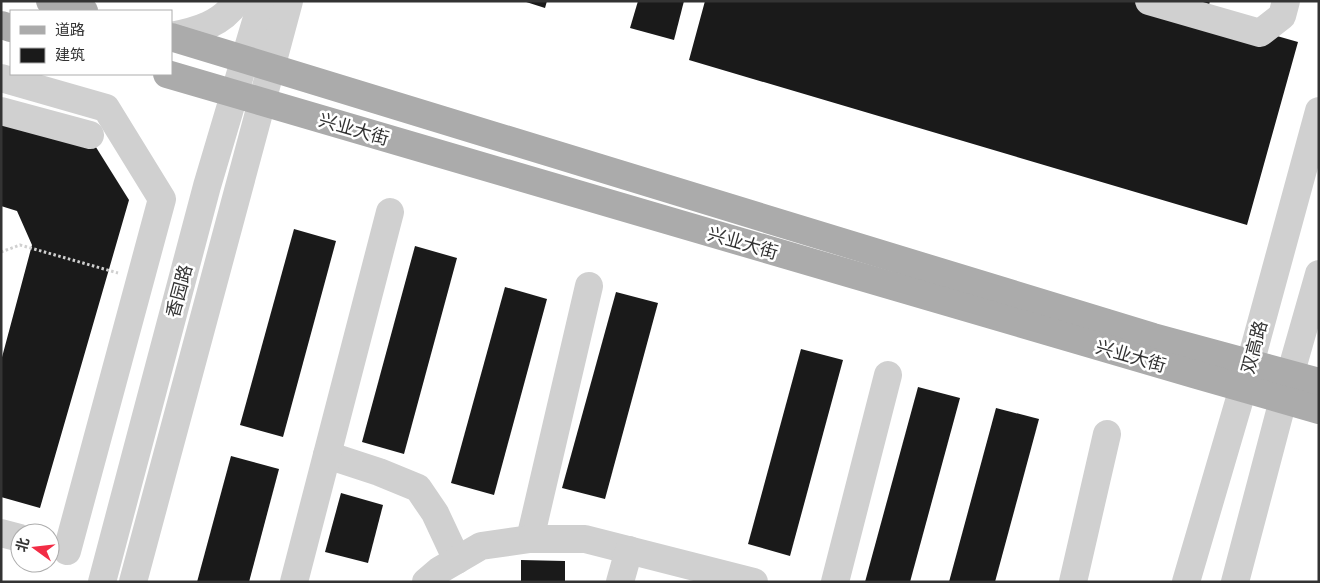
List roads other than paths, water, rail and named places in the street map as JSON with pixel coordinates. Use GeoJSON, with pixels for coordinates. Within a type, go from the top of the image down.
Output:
{"type":"FeatureCollection","features":[{"type":"Feature","properties":{"kind":"main road"},"geometry":{"type":"LineString","coordinates":[[50,1],[81,10]]}},
{"type":"Feature","properties":{"kind":"main road","name":"兴业大街"},"geometry":{"type":"LineString","coordinates":[[172,36],[1125,329],[1246,376]]}},
{"type":"Feature","properties":{"kind":"main road","name":"兴业大街"},"geometry":{"type":"LineString","coordinates":[[170,75],[1287,387],[1319,410]]}},
{"type":"Feature","properties":{"kind":"main road","name":"兴业大街"},"geometry":{"type":"LineString","coordinates":[[1287,387],[1319,382]]}},
{"type":"Feature","properties":{"kind":"street"},"geometry":{"type":"LineString","coordinates":[[172,36],[196,31],[213,23],[232,10],[238,1]]}},
{"type":"Feature","properties":{"kind":"street","name":"香园路"},"geometry":{"type":"LineString","coordinates":[[104,572],[206,186],[262,1]]}},
{"type":"Feature","properties":{"kind":"street","name":"香园路"},"geometry":{"type":"LineString","coordinates":[[133,582],[289,1]]}},
{"type":"Feature","properties":{"kind":"street"},"geometry":{"type":"LineString","coordinates":[[1149,1],[1260,33],[1282,16],[1286,1]]}},
{"type":"Feature","properties":{"kind":"street"},"geometry":{"type":"LineString","coordinates":[[1,78],[106,108],[162,199],[141,279],[60,546]]}},
{"type":"Feature","properties":{"kind":"street"},"geometry":{"type":"LineString","coordinates":[[1,111],[90,135]]}},
{"type":"Feature","properties":{"kind":"street","name":"双高路"},"geometry":{"type":"LineString","coordinates":[[1186,582],[1246,376],[1319,111]]}},
{"type":"Feature","properties":{"kind":"street"},"geometry":{"type":"LineString","coordinates":[[294,582],[390,212]]}},
{"type":"Feature","properties":{"kind":"street"},"geometry":{"type":"LineString","coordinates":[[1235,582],[1319,274]]}},
{"type":"Feature","properties":{"kind":"street"},"geometry":{"type":"LineString","coordinates":[[530,539],[589,286]]}},
{"type":"Feature","properties":{"kind":"street"},"geometry":{"type":"LineString","coordinates":[[835,582],[888,375]]}},
{"type":"Feature","properties":{"kind":"street"},"geometry":{"type":"LineString","coordinates":[[1074,582],[1107,434]]}},
{"type":"Feature","properties":{"kind":"street"},"geometry":{"type":"LineString","coordinates":[[327,455],[379,472],[418,488],[435,513],[457,560]]}},
{"type":"Feature","properties":{"kind":"street"},"geometry":{"type":"LineString","coordinates":[[426,582],[440,570],[481,546],[530,539],[585,539],[754,582]]}},
{"type":"Feature","properties":{"kind":"street"},"geometry":{"type":"LineString","coordinates":[[60,550],[104,572]]}},
{"type":"Feature","properties":{"kind":"street"},"geometry":{"type":"LineString","coordinates":[[620,582],[628,550]]}}]}
